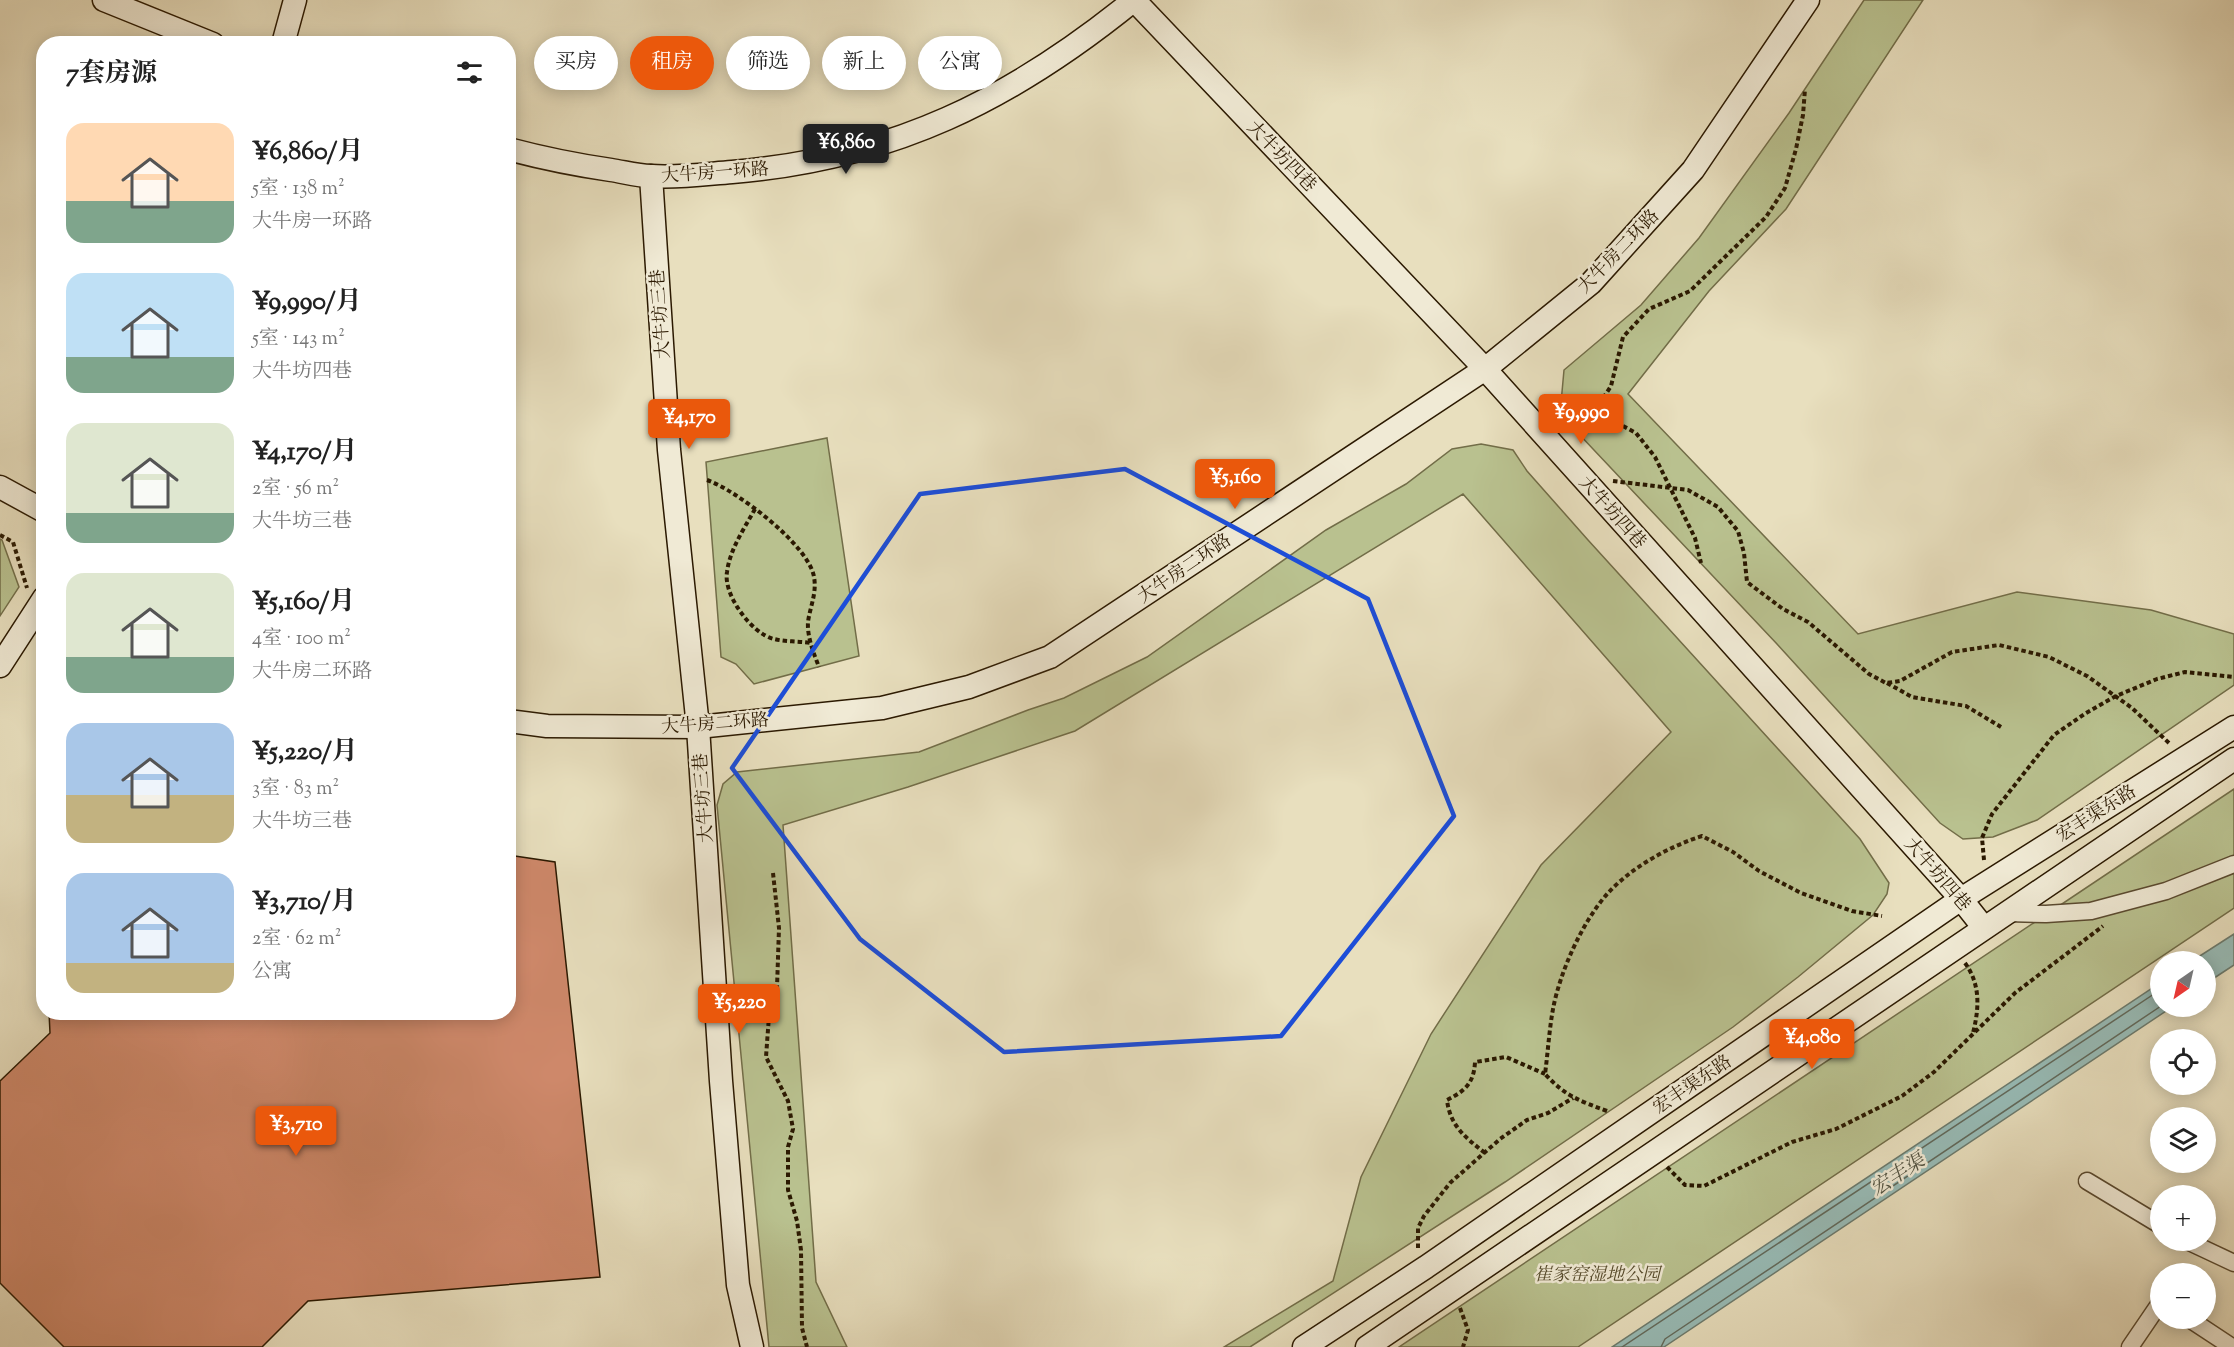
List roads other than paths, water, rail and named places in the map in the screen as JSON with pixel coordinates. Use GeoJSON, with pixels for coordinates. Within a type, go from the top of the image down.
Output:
{"type":"FeatureCollection","features":[{"type":"Feature","properties":{"kind":"street"},"geometry":{"type":"LineString","coordinates":[[104,0],[193,36]]}},
{"type":"Feature","properties":{"kind":"street"},"geometry":{"type":"LineString","coordinates":[[285,36],[295,0]]}},
{"type":"Feature","properties":{"kind":"street","name":"大牛坊四巷"},"geometry":{"type":"LineString","coordinates":[[1134,0],[1485,369],[1961,899],[1984,928]]}},
{"type":"Feature","properties":{"kind":"street","name":"大牛房一环路"},"geometry":{"type":"LineString","coordinates":[[516,151],[556,162],[651,176],[765,169],[818,161],[918,132],[957,115],[1038,70],[1078,44],[1134,0]]}},
{"type":"Feature","properties":{"kind":"street","name":"大牛房二环路"},"geometry":{"type":"LineString","coordinates":[[516,722],[548,726],[698,727],[882,708],[969,687],[1050,657],[1485,369],[1591,284],[1693,170],[1808,0]]}},
{"type":"Feature","properties":{"kind":"street","name":"大牛坊三巷"},"geometry":{"type":"LineString","coordinates":[[651,176],[669,450],[698,727],[721,1081],[738,1285],[752,1347]]}},
{"type":"Feature","properties":{"kind":"street"},"geometry":{"type":"LineString","coordinates":[[0,487],[36,507]]}},
{"type":"Feature","properties":{"kind":"street"},"geometry":{"type":"LineString","coordinates":[[0,666],[36,596]]}},
{"type":"Feature","properties":{"kind":"street","name":"宏丰渠东路"},"geometry":{"type":"LineString","coordinates":[[1304,1347],[1426,1267],[1961,899],[2234,727]]}},
{"type":"Feature","properties":{"kind":"street","name":"宏丰渠东路"},"geometry":{"type":"LineString","coordinates":[[1367,1347],[2234,759]]}},
{"type":"Feature","properties":{"kind":"street"},"geometry":{"type":"LineString","coordinates":[[2007,913],[2046,914],[2091,911],[2166,891],[2234,864]]}},
{"type":"Feature","properties":{"kind":"street"},"geometry":{"type":"LineString","coordinates":[[2087,1181],[2150,1219]]}},
{"type":"Feature","properties":{"kind":"street"},"geometry":{"type":"LineString","coordinates":[[2208,1251],[2234,1263]]}},
{"type":"Feature","properties":{"kind":"street"},"geometry":{"type":"LineString","coordinates":[[2130,1347],[2150,1318]]}},
{"type":"Feature","properties":{"kind":"street"},"geometry":{"type":"LineString","coordinates":[[2205,1329],[2232,1347]]}},
{"type":"Feature","properties":{"kind":"water"},"geometry":{"type":"Polygon","coordinates":[[[2234,934],[2234,965],[2216,977],[2216,951],[2208,951],[2234,934]]]}},
{"type":"Feature","properties":{"kind":"water","name":"宏丰渠"},"geometry":{"type":"Polygon","coordinates":[[[2150,990],[2150,1017],[2157,1017],[1664,1347],[1612,1347],[2150,990]]]}},
{"type":"Feature","properties":{"kind":"park label","name":"崔家窑湿地公园"},"geometry":{"type":"Point","coordinates":[1597,1274]}}]}
